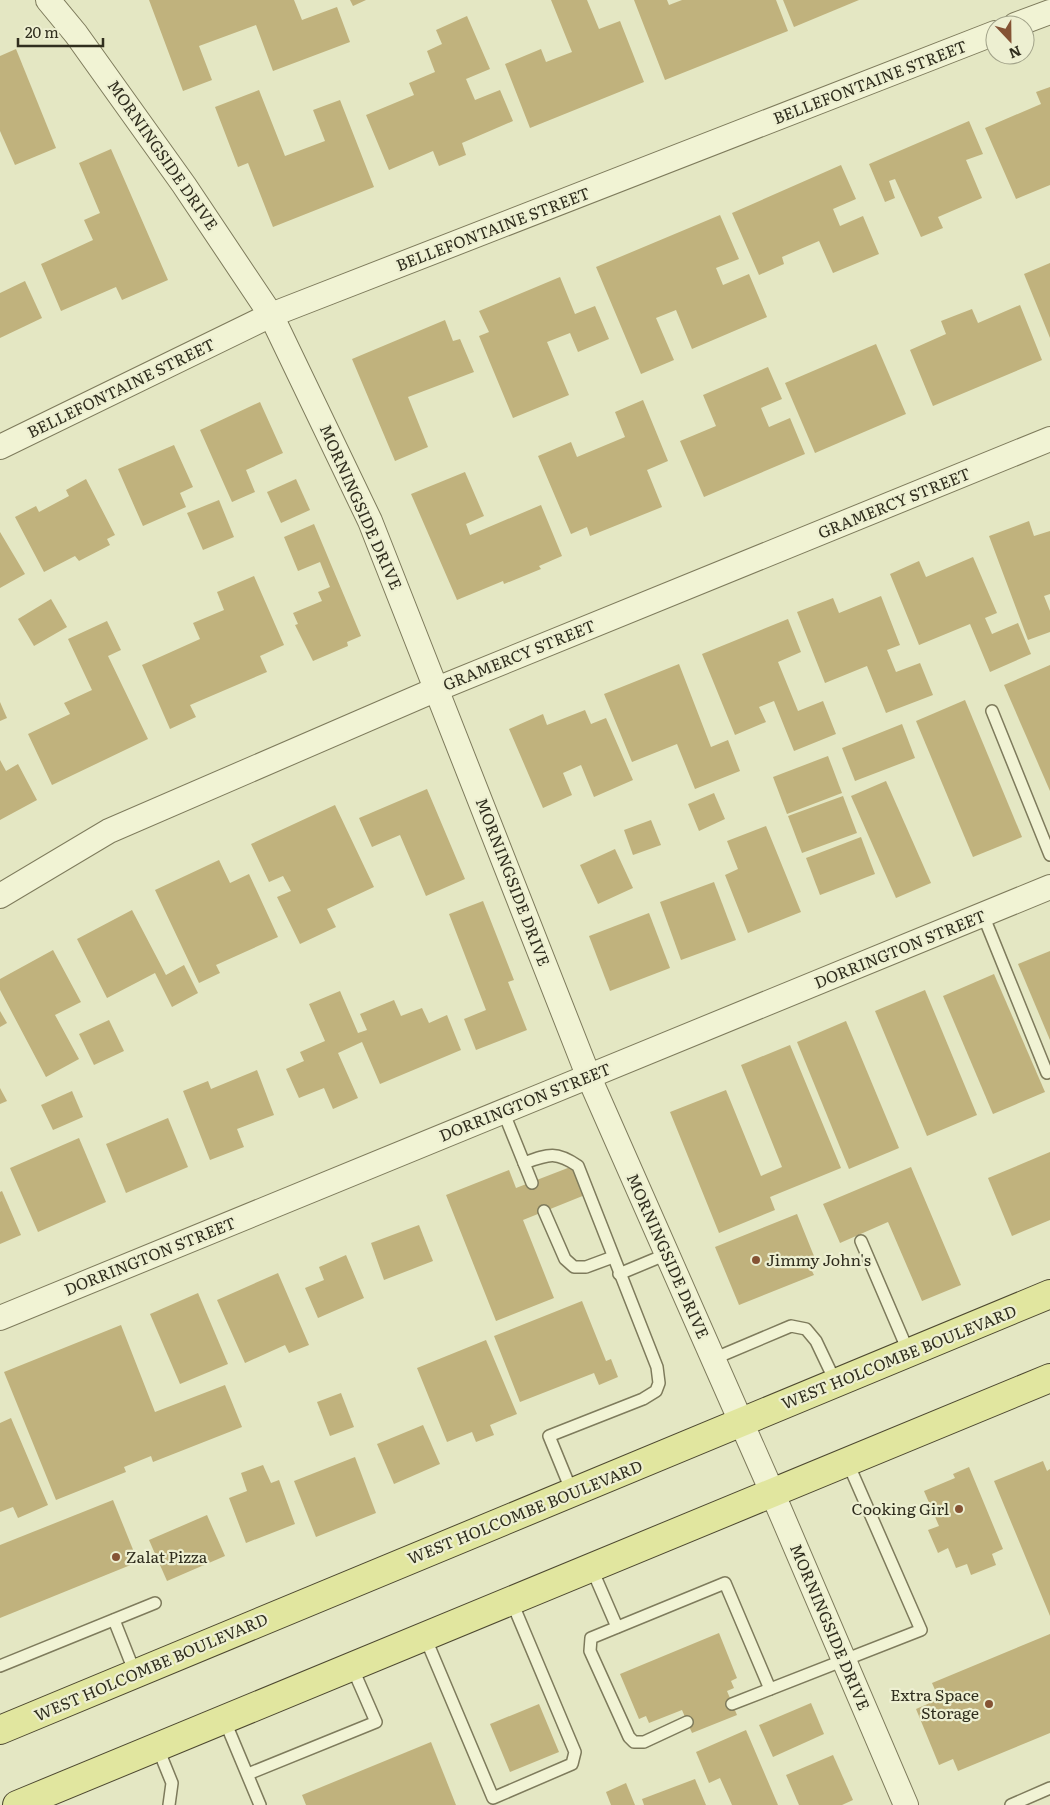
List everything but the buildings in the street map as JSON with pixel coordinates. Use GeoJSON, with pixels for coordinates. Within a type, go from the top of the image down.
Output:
{"type":"FeatureCollection","features":[{"type":"Feature","properties":{"kind":"main road","name":"WEST HOLCOMBE BOULEVARD"},"geometry":{"type":"LineString","coordinates":[[0,1730],[1050,1294]]}},
{"type":"Feature","properties":{"kind":"main road"},"geometry":{"type":"LineString","coordinates":[[22,1804],[590,1566],[1050,1378]]}},
{"type":"Feature","properties":{"kind":"street","name":"MORNINGSIDE DRIVE"},"geometry":{"type":"LineString","coordinates":[[48,0],[76,34],[173,169],[230,251],[271,315],[370,521],[588,1075],[772,1492],[906,1805]]}},
{"type":"Feature","properties":{"kind":"street"},"geometry":{"type":"LineString","coordinates":[[1035,18],[1050,12]]}},
{"type":"Feature","properties":{"kind":"street","name":"BELLEFONTAINE STREET"},"geometry":{"type":"LineString","coordinates":[[0,447],[271,315],[985,37]]}},
{"type":"Feature","properties":{"kind":"street","name":"GRAMERCY STREET"},"geometry":{"type":"LineString","coordinates":[[0,896],[109,831],[437,689],[1050,439]]}},
{"type":"Feature","properties":{"kind":"street","name":"DORRINGTON STREET"},"geometry":{"type":"LineString","coordinates":[[0,1318],[588,1075],[1050,887]]}},
{"type":"Feature","properties":{"kind":"lane"},"geometry":{"type":"LineString","coordinates":[[992,711],[1050,855]]}},
{"type":"Feature","properties":{"kind":"lane"},"geometry":{"type":"LineString","coordinates":[[983,915],[1047,1073]]}},
{"type":"Feature","properties":{"kind":"lane"},"geometry":{"type":"LineString","coordinates":[[502,1111],[532,1183]]}},
{"type":"Feature","properties":{"kind":"lane"},"geometry":{"type":"LineString","coordinates":[[524,1163],[546,1155],[562,1156],[578,1166],[657,1367],[659,1383],[656,1391],[643,1399],[549,1436],[572,1492]]}},
{"type":"Feature","properties":{"kind":"lane"},"geometry":{"type":"LineString","coordinates":[[544,1211],[565,1259],[574,1267],[586,1267],[613,1257]]}},
{"type":"Feature","properties":{"kind":"lane"},"geometry":{"type":"LineString","coordinates":[[861,1241],[909,1353]]}},
{"type":"Feature","properties":{"kind":"lane"},"geometry":{"type":"LineString","coordinates":[[619,1274],[667,1254]]}},
{"type":"Feature","properties":{"kind":"lane"},"geometry":{"type":"LineString","coordinates":[[713,1359],[791,1326],[806,1329],[816,1341],[836,1383]]}},
{"type":"Feature","properties":{"kind":"lane"},"geometry":{"type":"LineString","coordinates":[[732,1704],[921,1630],[847,1461]]}},
{"type":"Feature","properties":{"kind":"lane"},"geometry":{"type":"LineString","coordinates":[[590,1566],[617,1627]]}},
{"type":"Feature","properties":{"kind":"lane"},"geometry":{"type":"LineString","coordinates":[[687,1722],[644,1742],[634,1742],[629,1737],[590,1651],[591,1638],[724,1583],[770,1688]]}},
{"type":"Feature","properties":{"kind":"lane"},"geometry":{"type":"LineString","coordinates":[[424,1635],[493,1798],[572,1764],[575,1752],[511,1600]]}},
{"type":"Feature","properties":{"kind":"lane"},"geometry":{"type":"LineString","coordinates":[[0,1666],[155,1603]]}},
{"type":"Feature","properties":{"kind":"lane"},"geometry":{"type":"LineString","coordinates":[[114,1620],[135,1673]]}},
{"type":"Feature","properties":{"kind":"lane"},"geometry":{"type":"LineString","coordinates":[[248,1774],[376,1722],[352,1665]]}},
{"type":"Feature","properties":{"kind":"lane"},"geometry":{"type":"LineString","coordinates":[[224,1718],[260,1805]]}},
{"type":"Feature","properties":{"kind":"lane"},"geometry":{"type":"LineString","coordinates":[[157,1746],[172,1783],[169,1805]]}},
{"type":"Feature","properties":{"kind":"lane"},"geometry":{"type":"LineString","coordinates":[[1011,1805],[1050,1788]]}},
{"type":"Feature","properties":{"kind":"place","name":"Jimmy John's"},"geometry":{"type":"Point","coordinates":[756,1260]}},
{"type":"Feature","properties":{"kind":"place","name":"Cooking Girl"},"geometry":{"type":"Point","coordinates":[959,1509]}},
{"type":"Feature","properties":{"kind":"place","name":"Zalat Pizza"},"geometry":{"type":"Point","coordinates":[116,1557]}},
{"type":"Feature","properties":{"kind":"place","name":"Extra Space Storage"},"geometry":{"type":"Point","coordinates":[989,1704]}}]}
